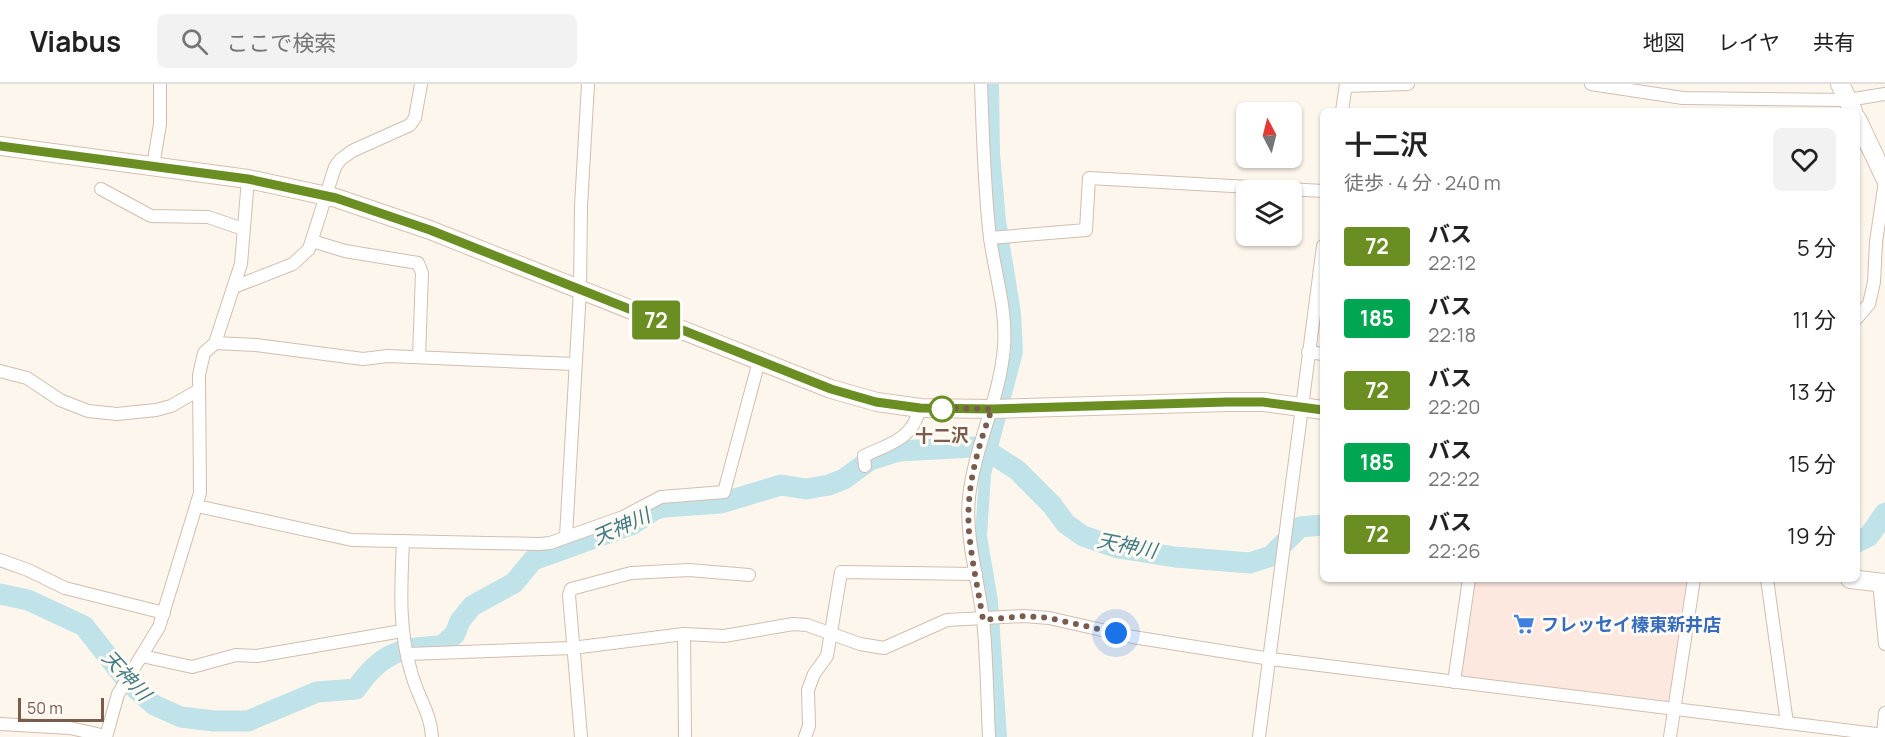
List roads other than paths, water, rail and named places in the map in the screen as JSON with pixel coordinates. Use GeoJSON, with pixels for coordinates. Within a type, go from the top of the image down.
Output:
{"type":"FeatureCollection","features":[{"type":"Feature","properties":{"kind":"main road"},"geometry":{"type":"LineString","coordinates":[[1860,125],[1885,179]]}},
{"type":"Feature","properties":{"kind":"main road"},"geometry":{"type":"LineString","coordinates":[[0,146],[248,179],[327,195],[430,230],[759,361],[855,396],[892,405],[920,408],[992,409],[1227,402],[1300,406],[1320,409]]}},
{"type":"Feature","properties":{"kind":"main road"},"geometry":{"type":"LineString","coordinates":[[1860,580],[1882,583]]}},
{"type":"Feature","properties":{"kind":"street"},"geometry":{"type":"LineString","coordinates":[[153,166],[160,124],[160,84]]}},
{"type":"Feature","properties":{"kind":"street"},"geometry":{"type":"LineString","coordinates":[[234,287],[292,264],[309,249],[335,167],[352,151],[410,125],[415,118],[421,84]]}},
{"type":"Feature","properties":{"kind":"street"},"geometry":{"type":"LineString","coordinates":[[566,536],[580,290],[581,206],[588,84]]}},
{"type":"Feature","properties":{"kind":"street"},"geometry":{"type":"LineString","coordinates":[[981,84],[984,179],[999,237],[1004,347],[992,409],[977,452],[969,516],[969,540],[983,620],[989,737]]}},
{"type":"Feature","properties":{"kind":"street"},"geometry":{"type":"LineString","coordinates":[[1342,108],[1346,85],[1408,84]]}},
{"type":"Feature","properties":{"kind":"street"},"geometry":{"type":"LineString","coordinates":[[1591,84],[1683,98],[1847,98],[1885,94]]}},
{"type":"Feature","properties":{"kind":"street"},"geometry":{"type":"LineString","coordinates":[[999,237],[1086,230],[1089,178],[1320,191]]}},
{"type":"Feature","properties":{"kind":"street"},"geometry":{"type":"LineString","coordinates":[[0,724],[106,736],[118,694],[155,636],[200,493],[199,390],[204,353],[214,343],[241,264],[248,179]]}},
{"type":"Feature","properties":{"kind":"street"},"geometry":{"type":"LineString","coordinates":[[1860,314],[1869,304],[1874,282],[1876,242],[1885,179]]}},
{"type":"Feature","properties":{"kind":"street"},"geometry":{"type":"LineString","coordinates":[[101,189],[151,216],[208,217],[243,229]]}},
{"type":"Feature","properties":{"kind":"street"},"geometry":{"type":"LineString","coordinates":[[312,241],[345,251],[418,263],[422,273],[419,357]]}},
{"type":"Feature","properties":{"kind":"street"},"geometry":{"type":"LineString","coordinates":[[1259,737],[1271,659],[1300,406],[1320,267]]}},
{"type":"Feature","properties":{"kind":"street"},"geometry":{"type":"LineString","coordinates":[[214,343],[256,345],[363,359],[419,357],[574,364]]}},
{"type":"Feature","properties":{"kind":"street"},"geometry":{"type":"LineString","coordinates":[[1308,352],[1320,354]]}},
{"type":"Feature","properties":{"kind":"street"},"geometry":{"type":"LineString","coordinates":[[197,506],[352,540],[539,544],[632,513],[651,500],[661,497],[724,492],[759,361]]}},
{"type":"Feature","properties":{"kind":"street"},"geometry":{"type":"LineString","coordinates":[[0,371],[27,378],[60,400],[88,411],[117,414],[171,406],[199,390]]}},
{"type":"Feature","properties":{"kind":"street"},"geometry":{"type":"LineString","coordinates":[[865,462],[864,456],[907,435],[917,423],[920,408]]}},
{"type":"Feature","properties":{"kind":"street"},"geometry":{"type":"LineString","coordinates":[[403,541],[402,631],[412,675],[428,713],[432,737]]}},
{"type":"Feature","properties":{"kind":"street"},"geometry":{"type":"LineString","coordinates":[[0,560],[65,588],[164,613]]}},
{"type":"Feature","properties":{"kind":"street"},"geometry":{"type":"LineString","coordinates":[[581,737],[568,595],[571,590],[631,573],[689,570],[749,575]]}},
{"type":"Feature","properties":{"kind":"street"},"geometry":{"type":"LineString","coordinates":[[805,737],[809,726],[808,690],[814,675],[827,656],[841,572],[976,574]]}},
{"type":"Feature","properties":{"kind":"street"},"geometry":{"type":"LineString","coordinates":[[1454,682],[1469,582]]}},
{"type":"Feature","properties":{"kind":"street"},"geometry":{"type":"LineString","coordinates":[[1670,737],[1694,582]]}},
{"type":"Feature","properties":{"kind":"street"},"geometry":{"type":"LineString","coordinates":[[1767,582],[1787,723]]}},
{"type":"Feature","properties":{"kind":"street"},"geometry":{"type":"LineString","coordinates":[[1882,583],[1885,644]]}},
{"type":"Feature","properties":{"kind":"street"},"geometry":{"type":"LineString","coordinates":[[408,654],[572,648],[684,634],[724,636],[793,624],[807,625],[830,634],[884,648],[938,622],[1024,616],[1049,618],[1133,637],[1271,659],[1787,723],[1821,733],[1884,735],[1885,713]]}},
{"type":"Feature","properties":{"kind":"street"},"geometry":{"type":"LineString","coordinates":[[142,656],[192,667],[236,655],[257,656],[402,631]]}},
{"type":"Feature","properties":{"kind":"street"},"geometry":{"type":"LineString","coordinates":[[684,634],[685,737]]}},
{"type":"Feature","properties":{"kind":"waterway"},"geometry":{"type":"LineString","coordinates":[[993,84],[994,153],[1000,221],[1015,313],[1017,352],[985,474],[981,536],[992,601],[1001,737]]}},
{"type":"Feature","properties":{"kind":"waterway","name":"天神川"},"geometry":{"type":"LineString","coordinates":[[0,594],[28,600],[84,626],[128,682],[154,705],[181,717],[214,721],[248,721],[317,692],[356,689],[382,660],[402,651],[442,646],[455,634],[460,621],[472,606],[514,583],[533,560],[633,524],[654,510],[664,507],[721,503],[781,485],[806,489],[829,485],[844,479],[870,460],[899,451],[973,447],[986,450],[1017,470],[1052,505],[1066,524],[1083,536],[1118,548],[1175,557],[1250,563],[1271,556],[1300,527],[1320,525]]}},
{"type":"Feature","properties":{"kind":"waterway","name":"天神川"},"geometry":{"type":"LineString","coordinates":[[1860,540],[1869,536],[1885,513]]}},
{"type":"Feature","properties":{"kind":"place","name":"十二沢"},"geometry":{"type":"Point","coordinates":[942,409]}},
{"type":"Feature","properties":{"kind":"place","name":"フレッセイ榛東新井店"},"geometry":{"type":"Point","coordinates":[1524,624]}}]}
